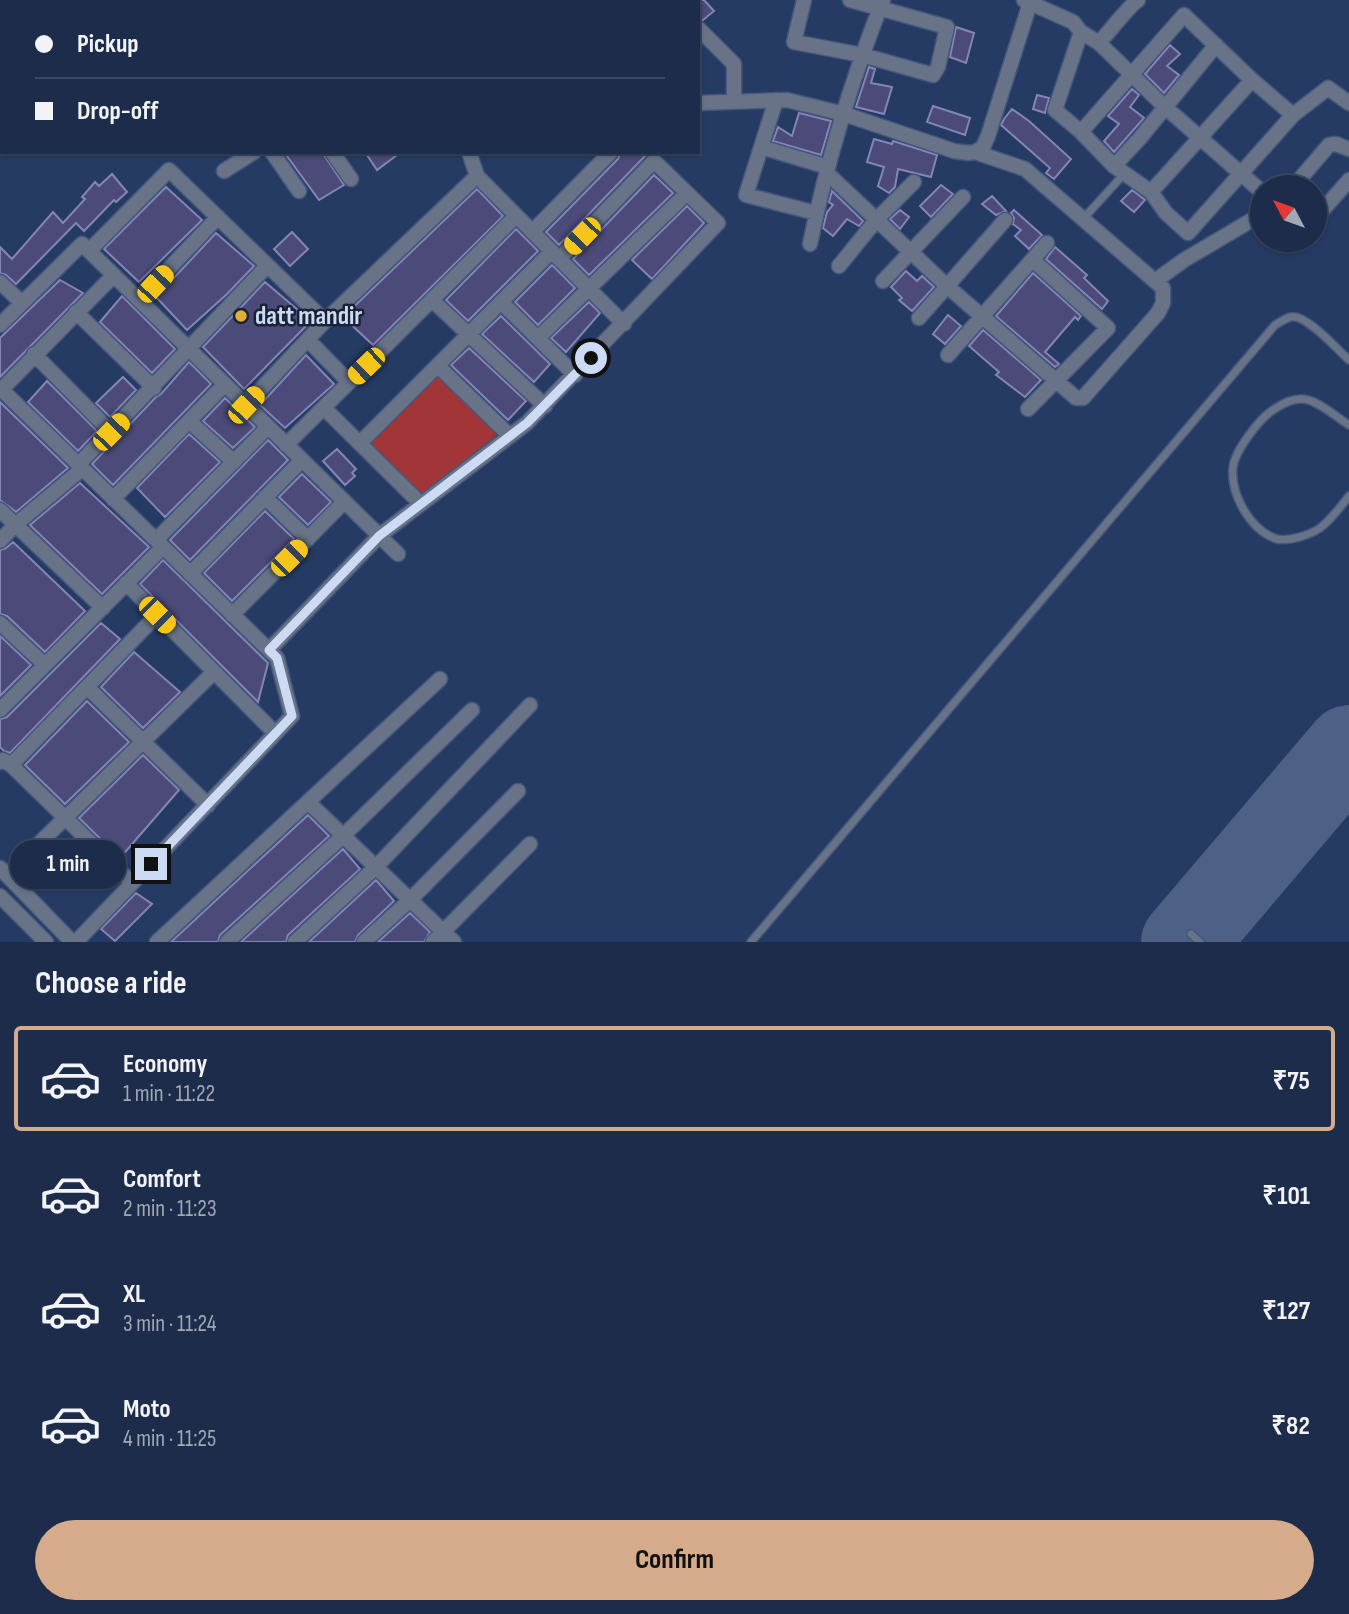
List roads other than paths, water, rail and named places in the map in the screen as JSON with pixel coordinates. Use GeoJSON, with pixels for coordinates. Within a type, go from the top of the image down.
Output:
{"type":"FeatureCollection","features":[{"type":"Feature","properties":{"kind":"street"},"geometry":{"type":"LineString","coordinates":[[804,0],[794,42],[862,55],[933,75],[947,27],[881,5],[850,0]]}},
{"type":"Feature","properties":{"kind":"street"},"geometry":{"type":"LineString","coordinates":[[975,152],[983,147],[988,136],[1029,1],[1073,22],[1081,32],[1099,43],[1165,107],[1250,182]]}},
{"type":"Feature","properties":{"kind":"street"},"geometry":{"type":"LineString","coordinates":[[1099,43],[1126,13],[1132,1]]}},
{"type":"Feature","properties":{"kind":"street"},"geometry":{"type":"LineString","coordinates":[[810,244],[844,114],[881,5]]}},
{"type":"Feature","properties":{"kind":"street"},"geometry":{"type":"LineString","coordinates":[[1081,132],[1184,15],[1293,115]]}},
{"type":"Feature","properties":{"kind":"street"},"geometry":{"type":"LineString","coordinates":[[700,30],[734,64],[734,101]]}},
{"type":"Feature","properties":{"kind":"street"},"geometry":{"type":"LineString","coordinates":[[1081,32],[1055,110],[1119,170],[1151,192],[1166,213],[1188,233],[1293,115],[1328,88],[1349,103]]}},
{"type":"Feature","properties":{"kind":"street"},"geometry":{"type":"LineString","coordinates":[[1119,170],[1140,138],[1216,46]]}},
{"type":"Feature","properties":{"kind":"street"},"geometry":{"type":"LineString","coordinates":[[1151,192],[1252,80]]}},
{"type":"Feature","properties":{"kind":"street"},"geometry":{"type":"LineString","coordinates":[[776,100],[746,195],[816,213]]}},
{"type":"Feature","properties":{"kind":"street"},"geometry":{"type":"LineString","coordinates":[[700,103],[787,100],[844,114],[954,151],[975,152],[1024,169],[1163,288],[1164,295],[1158,313],[1083,398],[1076,398],[947,286],[828,171],[761,147]]}},
{"type":"Feature","properties":{"kind":"street"},"geometry":{"type":"LineString","coordinates":[[1303,175],[1329,145],[1336,144],[1349,149]]}},
{"type":"Feature","properties":{"kind":"street"},"geometry":{"type":"LineString","coordinates":[[224,171],[250,154]]}},
{"type":"Feature","properties":{"kind":"street"},"geometry":{"type":"LineString","coordinates":[[273,154],[299,191]]}},
{"type":"Feature","properties":{"kind":"street"},"geometry":{"type":"LineString","coordinates":[[333,154],[351,179]]}},
{"type":"Feature","properties":{"kind":"street"},"geometry":{"type":"LineString","coordinates":[[470,154],[477,176],[624,324]]}},
{"type":"Feature","properties":{"kind":"street"},"geometry":{"type":"LineString","coordinates":[[531,232],[609,154]]}},
{"type":"Feature","properties":{"kind":"street"},"geometry":{"type":"LineString","coordinates":[[269,650],[379,536],[527,423],[718,223],[654,161],[501,302],[360,443]]}},
{"type":"Feature","properties":{"kind":"street"},"geometry":{"type":"LineString","coordinates":[[89,251],[169,170],[325,321]]}},
{"type":"Feature","properties":{"kind":"street"},"geometry":{"type":"LineString","coordinates":[[246,405],[325,321],[477,176]]}},
{"type":"Feature","properties":{"kind":"street"},"geometry":{"type":"LineString","coordinates":[[1327,205],[1349,180]]}},
{"type":"Feature","properties":{"kind":"street"},"geometry":{"type":"LineString","coordinates":[[839,266],[877,219],[914,181]]}},
{"type":"Feature","properties":{"kind":"street"},"geometry":{"type":"LineString","coordinates":[[538,338],[687,193]]}},
{"type":"Feature","properties":{"kind":"street"},"geometry":{"type":"LineString","coordinates":[[883,281],[963,197]]}},
{"type":"Feature","properties":{"kind":"street"},"geometry":{"type":"LineString","coordinates":[[286,445],[516,216]]}},
{"type":"Feature","properties":{"kind":"street"},"geometry":{"type":"LineString","coordinates":[[139,300],[218,217]]}},
{"type":"Feature","properties":{"kind":"street"},"geometry":{"type":"LineString","coordinates":[[919,318],[1005,220]]}},
{"type":"Feature","properties":{"kind":"street"},"geometry":{"type":"LineString","coordinates":[[1155,281],[1184,260],[1250,221]]}},
{"type":"Feature","properties":{"kind":"street"},"geometry":{"type":"LineString","coordinates":[[948,355],[1047,243]]}},
{"type":"Feature","properties":{"kind":"street"},"geometry":{"type":"LineString","coordinates":[[0,325],[82,244],[398,554]]}},
{"type":"Feature","properties":{"kind":"street"},"geometry":{"type":"LineString","coordinates":[[1028,410],[1108,328],[1033,260]]}},
{"type":"Feature","properties":{"kind":"street"},"geometry":{"type":"LineString","coordinates":[[0,541],[80,467],[267,266]]}},
{"type":"Feature","properties":{"kind":"street"},"geometry":{"type":"LineString","coordinates":[[114,275],[1,390],[277,658],[292,716],[74,942],[3,872],[65,819],[214,672]]}},
{"type":"Feature","properties":{"kind":"street"},"geometry":{"type":"LineString","coordinates":[[0,282],[22,303]]}},
{"type":"Feature","properties":{"kind":"street"},"geometry":{"type":"LineString","coordinates":[[432,300],[544,406]]}},
{"type":"Feature","properties":{"kind":"street"},"geometry":{"type":"LineString","coordinates":[[501,302],[575,375]]}},
{"type":"Feature","properties":{"kind":"street"},"geometry":{"type":"LineString","coordinates":[[76,312],[154,388]]}},
{"type":"Feature","properties":{"kind":"street"},"geometry":{"type":"LineString","coordinates":[[307,340],[349,382]]}},
{"type":"Feature","properties":{"kind":"street"},"geometry":{"type":"LineString","coordinates":[[34,355],[111,432]]}},
{"type":"Feature","properties":{"kind":"street"},"geometry":{"type":"LineString","coordinates":[[438,366],[510,436]]}},
{"type":"Feature","properties":{"kind":"street"},"geometry":{"type":"LineString","coordinates":[[113,499],[225,384]]}},
{"type":"Feature","properties":{"kind":"street"},"geometry":{"type":"LineString","coordinates":[[324,408],[421,504]]}},
{"type":"Feature","properties":{"kind":"street"},"geometry":{"type":"LineString","coordinates":[[189,421],[234,462]]}},
{"type":"Feature","properties":{"kind":"street"},"geometry":{"type":"LineString","coordinates":[[0,709],[103,608],[268,427]]}},
{"type":"Feature","properties":{"kind":"street"},"geometry":{"type":"LineString","coordinates":[[190,574],[302,460]]}},
{"type":"Feature","properties":{"kind":"street"},"geometry":{"type":"LineString","coordinates":[[265,497],[308,539]]}},
{"type":"Feature","properties":{"kind":"street"},"geometry":{"type":"LineString","coordinates":[[232,615],[344,502]]}},
{"type":"Feature","properties":{"kind":"street"},"geometry":{"type":"LineString","coordinates":[[0,510],[103,608]]}},
{"type":"Feature","properties":{"kind":"street"},"geometry":{"type":"LineString","coordinates":[[126,583],[275,733]]}},
{"type":"Feature","properties":{"kind":"street"},"geometry":{"type":"LineString","coordinates":[[132,883],[5,764],[87,687],[157,615]]}},
{"type":"Feature","properties":{"kind":"street"},"geometry":{"type":"LineString","coordinates":[[0,623],[45,665]]}},
{"type":"Feature","properties":{"kind":"street"},"geometry":{"type":"LineString","coordinates":[[157,942],[440,679]]}},
{"type":"Feature","properties":{"kind":"street"},"geometry":{"type":"LineString","coordinates":[[87,687],[208,805]]}},
{"type":"Feature","properties":{"kind":"street"},"geometry":{"type":"LineString","coordinates":[[295,942],[376,867],[530,705]]}},
{"type":"Feature","properties":{"kind":"street"},"geometry":{"type":"LineString","coordinates":[[227,942],[344,836],[472,710]]}},
{"type":"Feature","properties":{"kind":"street"},"geometry":{"type":"LineString","coordinates":[[364,942],[410,900],[518,791]]}},
{"type":"Feature","properties":{"kind":"street"},"geometry":{"type":"LineString","coordinates":[[308,802],[410,900],[443,939],[530,844]]}},
{"type":"Feature","properties":{"kind":"street"},"geometry":{"type":"LineString","coordinates":[[0,896],[46,942]]}},
{"type":"Feature","properties":{"kind":"lane"},"geometry":{"type":"LineString","coordinates":[[1083,219],[1119,170]]}},
{"type":"Feature","properties":{"kind":"lane"},"geometry":{"type":"LineString","coordinates":[[751,942],[1275,325],[1289,317],[1298,317],[1309,323],[1349,360]]}},
{"type":"Feature","properties":{"kind":"lane"},"geometry":{"type":"LineString","coordinates":[[1349,425],[1307,399],[1286,402],[1263,417],[1233,465],[1234,486],[1242,505],[1255,524],[1275,539],[1292,539],[1320,528],[1349,496]]}},
{"type":"Feature","properties":{"kind":"lane"},"geometry":{"type":"LineString","coordinates":[[1191,934],[1200,942]]}},
{"type":"Feature","properties":{"kind":"place","name":"datt mandir"},"geometry":{"type":"Point","coordinates":[241,316]}}]}
